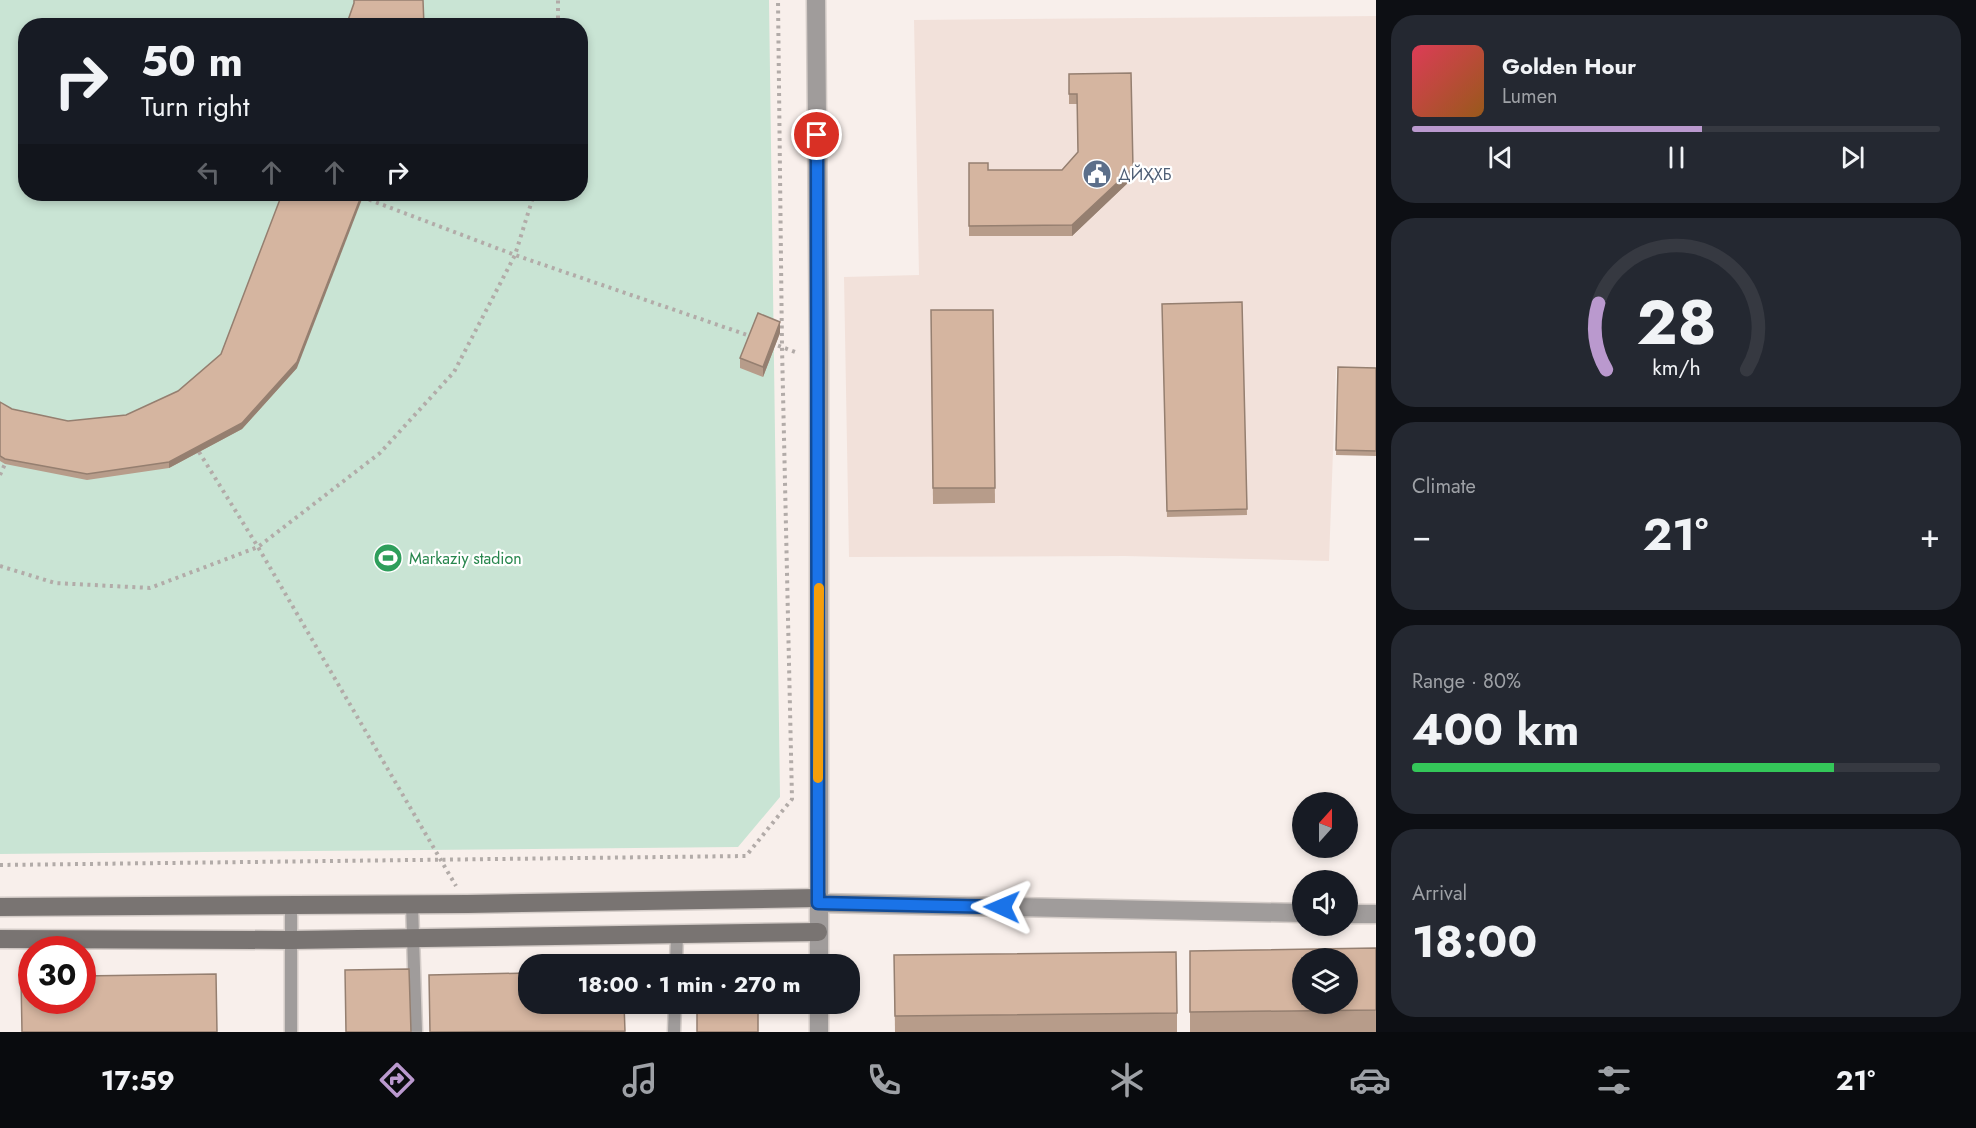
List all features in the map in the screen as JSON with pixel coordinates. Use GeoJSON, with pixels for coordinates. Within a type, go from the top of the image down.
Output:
{"type":"FeatureCollection","features":[{"type":"Feature","properties":{"kind":"street"},"geometry":{"type":"LineString","coordinates":[[816,0],[819,360],[819,954]]}},
{"type":"Feature","properties":{"kind":"street"},"geometry":{"type":"LineString","coordinates":[[0,907],[818,901],[1292,913]]}},
{"type":"Feature","properties":{"kind":"street"},"geometry":{"type":"LineString","coordinates":[[1358,914],[1376,914]]}},
{"type":"Feature","properties":{"kind":"street"},"geometry":{"type":"LineString","coordinates":[[0,939],[291,940],[818,932]]}},
{"type":"Feature","properties":{"kind":"street"},"geometry":{"type":"LineString","coordinates":[[819,1014],[819,1032]]}},
{"type":"Feature","properties":{"kind":"lane"},"geometry":{"type":"LineString","coordinates":[[412,904],[416,1032]]}},
{"type":"Feature","properties":{"kind":"lane"},"geometry":{"type":"LineString","coordinates":[[291,905],[291,1032]]}},
{"type":"Feature","properties":{"kind":"lane"},"geometry":{"type":"LineString","coordinates":[[676,935],[676,954]]}},
{"type":"Feature","properties":{"kind":"lane"},"geometry":{"type":"LineString","coordinates":[[674,1032],[675,1014]]}},
{"type":"Feature","properties":{"kind":"path"},"geometry":{"type":"LineString","coordinates":[[558,0],[558,18]]}},
{"type":"Feature","properties":{"kind":"path"},"geometry":{"type":"LineString","coordinates":[[0,865],[746,856],[792,799],[782,347],[778,0]]}},
{"type":"Feature","properties":{"kind":"path"},"geometry":{"type":"LineString","coordinates":[[373,201],[516,255],[819,360]]}},
{"type":"Feature","properties":{"kind":"path"},"geometry":{"type":"LineString","coordinates":[[0,566],[55,583],[150,588],[258,547],[380,453],[454,372],[516,255],[532,201]]}},
{"type":"Feature","properties":{"kind":"path"},"geometry":{"type":"LineString","coordinates":[[199,452],[258,547],[467,904]]}},
{"type":"Feature","properties":{"kind":"path"},"geometry":{"type":"LineString","coordinates":[[0,475],[5,464]]}},
{"type":"Feature","properties":{"kind":"shaded area"},"geometry":{"type":"Polygon","coordinates":[[[1376,16],[1376,370],[1336,369],[1329,561],[1125,556],[849,557],[844,277],[919,275],[914,20],[1376,16]]]}},
{"type":"Feature","properties":{"kind":"green space","name":"Markaziy stadion"},"geometry":{"type":"Polygon","coordinates":[[[0,0],[769,0],[780,797],[738,847],[0,854],[0,0]]]}},
{"type":"Feature","properties":{"kind":"building"},"geometry":{"type":"Polygon","coordinates":[[[354,0],[423,0],[424,18],[349,18],[354,0]]]}},
{"type":"Feature","properties":{"kind":"building"},"geometry":{"type":"Polygon","coordinates":[[[1131,73],[1133,168],[1072,225],[969,226],[969,163],[988,163],[988,170],[1062,170],[1078,152],[1077,94],[1069,94],[1069,74],[1131,73]]]}},
{"type":"Feature","properties":{"kind":"building"},"geometry":{"type":"Polygon","coordinates":[[[279,201],[359,201],[297,362],[242,423],[169,462],[87,474],[5,459],[0,456],[0,402],[12,409],[68,421],[126,415],[178,391],[221,354],[279,201]]]}},
{"type":"Feature","properties":{"kind":"building"},"geometry":{"type":"Polygon","coordinates":[[[1242,302],[1247,509],[1167,511],[1162,304],[1242,302]]]}},
{"type":"Feature","properties":{"kind":"building"},"geometry":{"type":"Polygon","coordinates":[[[931,310],[993,310],[995,488],[933,488],[931,310]]]}},
{"type":"Feature","properties":{"kind":"building"},"geometry":{"type":"Polygon","coordinates":[[[758,313],[780,322],[763,367],[740,358],[758,313]]]}},
{"type":"Feature","properties":{"kind":"building"},"geometry":{"type":"Polygon","coordinates":[[[1338,367],[1376,368],[1376,451],[1336,450],[1338,367]]]}},
{"type":"Feature","properties":{"kind":"building"},"geometry":{"type":"Polygon","coordinates":[[[1358,948],[1376,948],[1376,1010],[1358,1010],[1358,948]]]}},
{"type":"Feature","properties":{"kind":"building"},"geometry":{"type":"Polygon","coordinates":[[[1292,949],[1292,1011],[1190,1012],[1190,951],[1292,949]]]}},
{"type":"Feature","properties":{"kind":"building"},"geometry":{"type":"Polygon","coordinates":[[[1176,952],[1177,1013],[895,1016],[894,955],[1176,952]]]}},
{"type":"Feature","properties":{"kind":"building"},"geometry":{"type":"Polygon","coordinates":[[[409,969],[411,1032],[346,1032],[345,970],[409,969]]]}},
{"type":"Feature","properties":{"kind":"building"},"geometry":{"type":"Polygon","coordinates":[[[518,973],[518,1014],[624,1014],[625,1031],[430,1032],[429,975],[518,973]]]}},
{"type":"Feature","properties":{"kind":"building"},"geometry":{"type":"Polygon","coordinates":[[[216,974],[217,1032],[22,1032],[22,1014],[96,1014],[96,976],[216,974]]]}},
{"type":"Feature","properties":{"kind":"building"},"geometry":{"type":"Polygon","coordinates":[[[697,1014],[758,1014],[758,1032],[697,1032],[697,1014]]]}},
{"type":"Feature","properties":{"kind":"slow traffic"},"geometry":{"type":"LineString","coordinates":[[818,778],[819,588]]}},
{"type":"Feature","properties":{"kind":"place","name":"ДЙҲХБ"},"geometry":{"type":"Point","coordinates":[1097,174]}},
{"type":"Feature","properties":{"kind":"place","name":"Markaziy stadion"},"geometry":{"type":"Point","coordinates":[388,558]}},
{"type":"Feature","properties":{"kind":"route"},"geometry":{"type":"LineString","coordinates":[[817,135],[818,903],[1002,907]]}}]}
